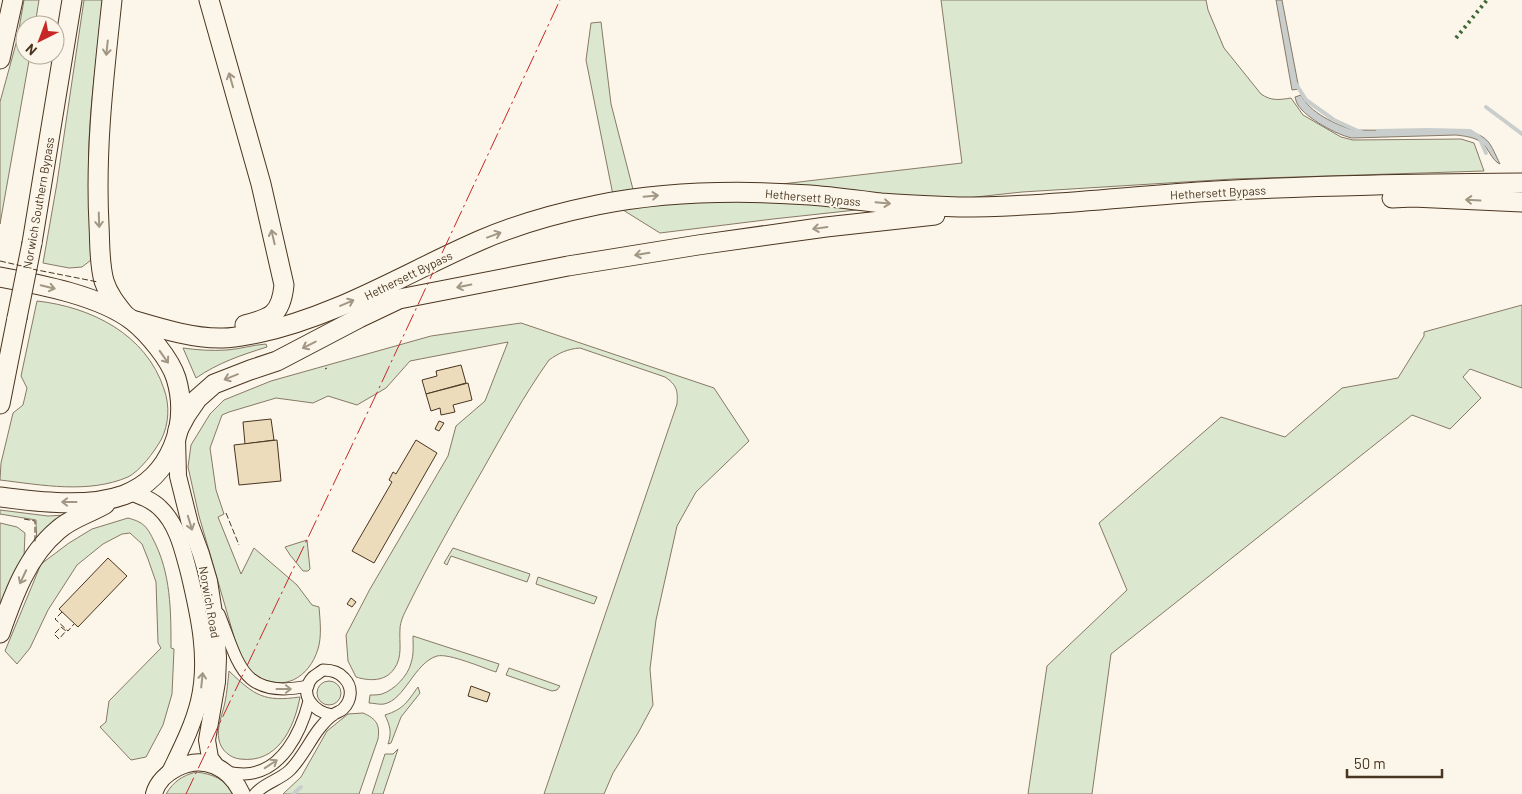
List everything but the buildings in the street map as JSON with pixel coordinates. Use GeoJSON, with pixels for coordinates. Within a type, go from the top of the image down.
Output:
{"type":"FeatureCollection","features":[{"type":"Feature","properties":{"kind":"highway"},"geometry":{"type":"LineString","coordinates":[[0,59],[13,0]]}},
{"type":"Feature","properties":{"kind":"highway","name":"Norwich Southern Bypass"},"geometry":{"type":"LineString","coordinates":[[0,404],[32,243],[72,0]]}},
{"type":"Feature","properties":{"kind":"highway"},"geometry":{"type":"LineString","coordinates":[[0,633],[11,601],[28,566],[48,540],[59,529],[153,477],[174,448],[177,434],[181,400],[176,377],[158,348],[112,299],[104,282],[101,263],[99,146],[112,0]]}},
{"type":"Feature","properties":{"kind":"highway"},"geometry":{"type":"LineString","coordinates":[[171,330],[242,325],[265,319],[275,313],[283,298],[284,285],[260,184],[208,0]]}},
{"type":"Feature","properties":{"kind":"highway","name":"Hethersett Bypass"},"geometry":{"type":"LineString","coordinates":[[129,319],[194,336],[222,338],[278,328],[301,322],[351,302],[483,239],[530,222],[595,205],[700,192],[763,192],[813,195],[884,203],[1027,206],[1216,191],[1409,184],[1522,183]]}},
{"type":"Feature","properties":{"kind":"highway","name":"Hethersett Bypass"},"geometry":{"type":"LineString","coordinates":[[177,434],[186,415],[198,399],[214,384],[277,361],[399,299],[568,266],[826,227],[955,212],[1053,212],[1180,205],[1413,197],[1522,202]]}},
{"type":"Feature","properties":{"kind":"highway"},"geometry":{"type":"LineString","coordinates":[[0,277],[32,283],[83,298],[107,306],[129,319]]}},
{"type":"Feature","properties":{"kind":"highway"},"geometry":{"type":"LineString","coordinates":[[0,497],[52,502],[82,502],[104,500],[124,494]]}},
{"type":"Feature","properties":{"kind":"main road","name":"Norwich Road"},"geometry":{"type":"LineString","coordinates":[[177,434],[178,476],[212,597],[218,658],[217,682],[208,745],[210,758],[237,784],[242,794]]}},
{"type":"Feature","properties":{"kind":"main road","name":"Norwich Road"},"geometry":{"type":"LineString","coordinates":[[124,494],[147,498],[169,518],[180,541],[198,610],[202,642],[202,675],[199,702],[185,741],[170,772],[155,790],[154,794]]}},
{"type":"Feature","properties":{"kind":"main road","name":"Norwich Road"},"geometry":{"type":"LineString","coordinates":[[170,772],[194,762],[204,762],[220,769]]}},
{"type":"Feature","properties":{"kind":"street"},"geometry":{"type":"LineString","coordinates":[[212,597],[234,656],[242,670],[260,684],[271,689],[281,690],[308,686]]}},
{"type":"Feature","properties":{"kind":"street"},"geometry":{"type":"LineString","coordinates":[[255,794],[289,771],[299,760],[318,730],[332,715],[343,709],[350,695],[350,689],[345,678],[335,671],[323,670],[313,678],[308,686],[307,694],[318,710],[332,715]]}},
{"type":"Feature","properties":{"kind":"street"},"geometry":{"type":"LineString","coordinates":[[220,769],[244,774],[260,771],[274,764],[286,751],[297,732],[310,701]]}},
{"type":"Feature","properties":{"kind":"green space"},"geometry":{"type":"Polygon","coordinates":[[[24,0],[39,0],[37,15],[21,15],[24,0]]]}},
{"type":"Feature","properties":{"kind":"green space"},"geometry":{"type":"Polygon","coordinates":[[[84,0],[104,0],[93,88],[89,141],[91,260],[82,267],[69,268],[43,263],[57,183],[84,0]]]}},
{"type":"Feature","properties":{"kind":"green space"},"geometry":{"type":"Polygon","coordinates":[[[941,0],[1206,0],[1208,10],[1224,48],[1261,94],[1275,99],[1291,98],[1303,115],[1341,137],[1353,140],[1461,139],[1474,143],[1484,171],[1233,179],[1022,192],[660,233],[615,205],[586,60],[591,23],[601,22],[611,104],[636,201],[962,163],[941,0]]]}},
{"type":"Feature","properties":{"kind":"green space"},"geometry":{"type":"Polygon","coordinates":[[[15,47],[15,65],[28,65],[0,224],[0,102],[15,47]]]}},
{"type":"Feature","properties":{"kind":"green space"},"geometry":{"type":"Polygon","coordinates":[[[37,301],[77,310],[96,317],[114,327],[144,353],[156,370],[167,402],[166,428],[151,455],[142,466],[128,477],[113,482],[81,487],[48,486],[0,480],[1,463],[13,413],[23,405],[27,388],[21,376],[37,301]]]}},
{"type":"Feature","properties":{"kind":"green space"},"geometry":{"type":"Polygon","coordinates":[[[1522,305],[1522,388],[1470,369],[1463,377],[1481,398],[1450,429],[1412,415],[1111,654],[1092,794],[1028,794],[1047,666],[1127,590],[1099,523],[1221,417],[1285,437],[1342,388],[1398,378],[1424,336],[1424,332],[1522,305]]]}},
{"type":"Feature","properties":{"kind":"green space"},"geometry":{"type":"Polygon","coordinates":[[[521,323],[714,388],[749,441],[696,492],[677,526],[656,620],[650,669],[653,705],[613,773],[604,794],[544,794],[677,404],[676,389],[669,380],[580,348],[563,352],[549,360],[506,429],[416,590],[401,624],[400,655],[397,664],[386,676],[377,679],[356,677],[348,661],[346,635],[370,589],[448,456],[456,426],[485,401],[508,342],[410,361],[386,388],[357,405],[328,396],[313,403],[276,398],[222,415],[210,448],[216,490],[224,514],[218,517],[241,574],[254,548],[297,585],[312,605],[319,607],[320,633],[318,649],[308,668],[294,680],[276,683],[266,680],[248,670],[243,663],[199,516],[188,467],[191,445],[210,414],[224,400],[271,381],[431,336],[521,323]]]}},
{"type":"Feature","properties":{"kind":"green space"},"geometry":{"type":"Polygon","coordinates":[[[266,344],[267,347],[230,360],[196,378],[183,348],[221,350],[266,344]]]}},
{"type":"Feature","properties":{"kind":"green space"},"geometry":{"type":"Polygon","coordinates":[[[0,510],[48,516],[65,515],[37,548],[36,520],[0,514],[0,510]]]}},
{"type":"Feature","properties":{"kind":"green space"},"geometry":{"type":"Polygon","coordinates":[[[128,518],[138,521],[146,527],[159,552],[167,579],[171,620],[171,648],[174,649],[172,694],[163,725],[146,757],[131,760],[100,727],[106,722],[109,701],[161,648],[158,643],[156,582],[142,544],[130,533],[122,534],[103,544],[77,565],[48,610],[30,648],[17,664],[5,651],[41,564],[92,529],[128,518]]]}},
{"type":"Feature","properties":{"kind":"green space"},"geometry":{"type":"Polygon","coordinates":[[[0,523],[17,527],[25,533],[24,557],[0,612],[0,523]]]}},
{"type":"Feature","properties":{"kind":"green space"},"geometry":{"type":"Polygon","coordinates":[[[307,540],[310,569],[303,571],[285,547],[307,540]]]}},
{"type":"Feature","properties":{"kind":"green space"},"geometry":{"type":"Polygon","coordinates":[[[453,548],[530,574],[527,582],[451,556],[447,565],[444,563],[453,548]]]}},
{"type":"Feature","properties":{"kind":"green space"},"geometry":{"type":"Polygon","coordinates":[[[538,577],[597,597],[594,604],[536,584],[538,577]]]}},
{"type":"Feature","properties":{"kind":"green space"},"geometry":{"type":"Polygon","coordinates":[[[413,636],[499,664],[496,672],[458,659],[437,656],[422,666],[398,696],[391,701],[382,704],[369,703],[370,695],[382,694],[391,689],[407,673],[413,656],[413,636]]]}},
{"type":"Feature","properties":{"kind":"green space"},"geometry":{"type":"Polygon","coordinates":[[[509,668],[560,686],[557,690],[552,691],[506,675],[509,668]]]}},
{"type":"Feature","properties":{"kind":"green space"},"geometry":{"type":"Polygon","coordinates":[[[229,671],[253,692],[269,698],[300,697],[293,721],[282,742],[264,756],[253,759],[236,758],[227,753],[220,744],[218,731],[226,698],[229,671]]]}},
{"type":"Feature","properties":{"kind":"green space"},"geometry":{"type":"Polygon","coordinates":[[[329,681],[337,685],[341,693],[337,701],[329,705],[321,701],[317,693],[321,685],[329,681]]]}},
{"type":"Feature","properties":{"kind":"green space"},"geometry":{"type":"Polygon","coordinates":[[[418,687],[420,693],[401,717],[391,743],[388,744],[390,729],[385,715],[401,707],[418,687]]]}},
{"type":"Feature","properties":{"kind":"green space"},"geometry":{"type":"Polygon","coordinates":[[[363,713],[374,720],[378,726],[379,734],[359,794],[283,794],[301,777],[327,731],[348,714],[363,713]]]}},
{"type":"Feature","properties":{"kind":"green space"},"geometry":{"type":"Polygon","coordinates":[[[398,749],[383,794],[372,794],[385,754],[393,754],[398,749]]]}},
{"type":"Feature","properties":{"kind":"green space"},"geometry":{"type":"Polygon","coordinates":[[[196,772],[218,778],[233,794],[166,794],[179,780],[196,772]]]}},
{"type":"Feature","properties":{"kind":"shaded area"},"geometry":{"type":"Polygon","coordinates":[[[1276,0],[1282,0],[1299,89],[1292,90],[1276,0]]]}},
{"type":"Feature","properties":{"kind":"shaded area"},"geometry":{"type":"Polygon","coordinates":[[[1301,95],[1310,107],[1317,112],[1339,125],[1353,130],[1466,131],[1480,135],[1488,142],[1500,164],[1494,160],[1481,142],[1466,136],[1352,138],[1346,136],[1330,130],[1302,110],[1297,104],[1295,97],[1301,95]]]}},
{"type":"Feature","properties":{"kind":"waterway"},"geometry":{"type":"LineString","coordinates":[[1296,84],[1306,100],[1334,120],[1361,131]]}},
{"type":"Feature","properties":{"kind":"waterway"},"geometry":{"type":"LineString","coordinates":[[1486,107],[1522,134]]}},
{"type":"Feature","properties":{"kind":"waterway"},"geometry":{"type":"LineString","coordinates":[[1378,131],[1470,131],[1479,137],[1486,153]]}},
{"type":"Feature","properties":{"kind":"waterway"},"geometry":{"type":"LineString","coordinates":[[293,794],[301,787]]}},
{"type":"Feature","properties":{"kind":"hedge"},"geometry":{"type":"LineString","coordinates":[[1456,38],[1487,0]]}},
{"type":"Feature","properties":{"kind":"fence"},"geometry":{"type":"LineString","coordinates":[[0,261],[22,266]]}},
{"type":"Feature","properties":{"kind":"fence"},"geometry":{"type":"LineString","coordinates":[[32,269],[98,282]]}},
{"type":"Feature","properties":{"kind":"fence"},"geometry":{"type":"LineString","coordinates":[[226,513],[239,545]]}},
{"type":"Feature","properties":{"kind":"fence"},"geometry":{"type":"LineString","coordinates":[[24,519],[35,521],[35,543]]}},
{"type":"Feature","properties":{"kind":"fence"},"geometry":{"type":"LineString","coordinates":[[62,612],[55,619],[68,631],[74,624]]}},
{"type":"Feature","properties":{"kind":"fence"},"geometry":{"type":"LineString","coordinates":[[61,627],[66,631],[59,639],[54,634],[61,627]]}},
{"type":"Feature","properties":{"kind":"power"},"geometry":{"type":"LineString","coordinates":[[186,794],[374,399],[560,0]]}}]}
